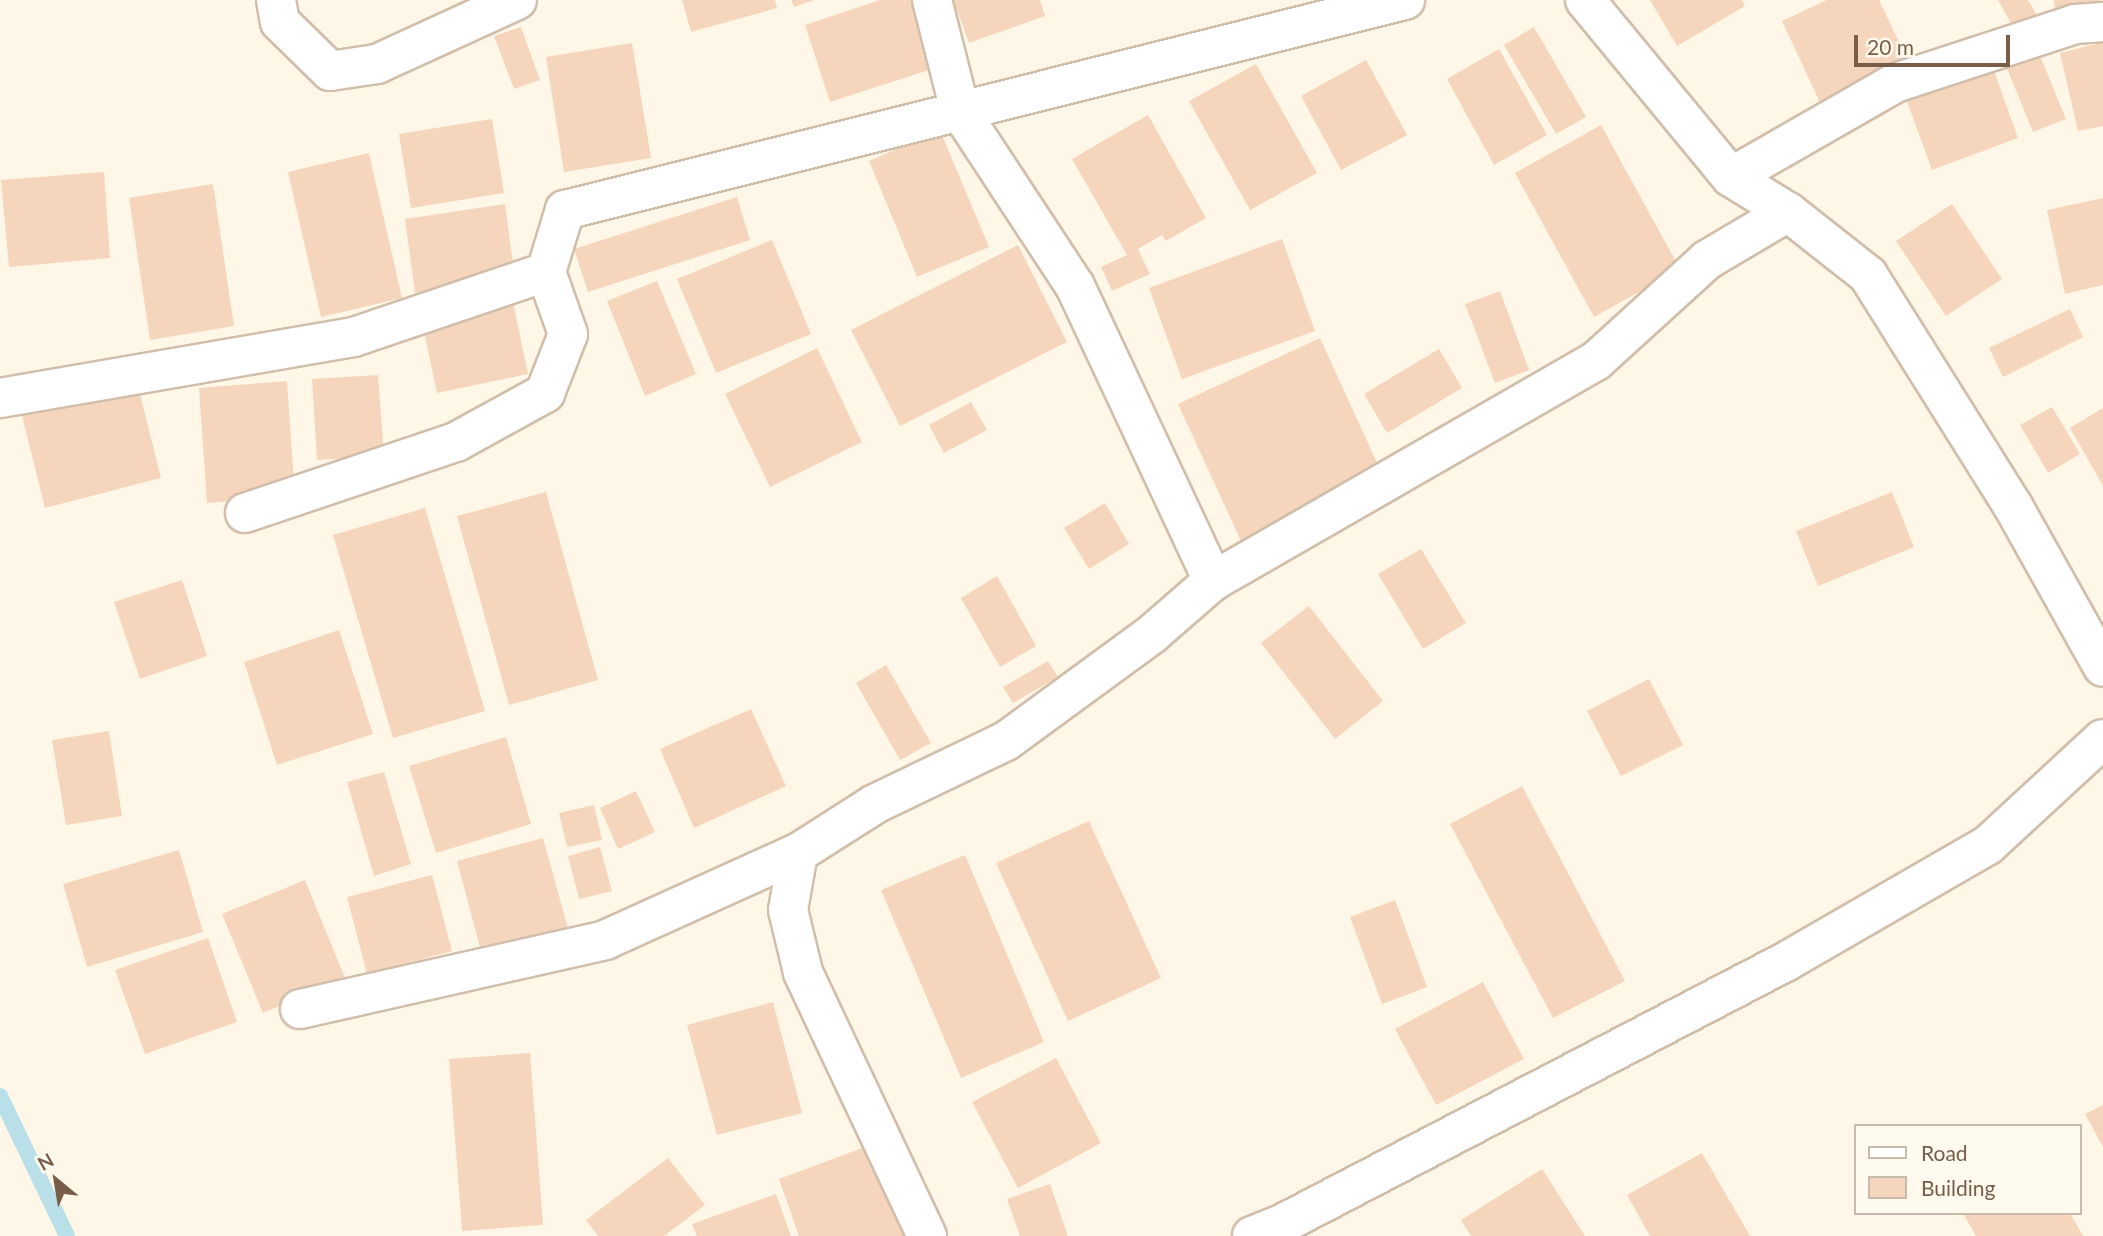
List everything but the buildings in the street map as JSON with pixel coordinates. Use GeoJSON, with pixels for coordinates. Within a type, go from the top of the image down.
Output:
{"type":"FeatureCollection","features":[{"type":"Feature","properties":{"kind":"street"},"geometry":{"type":"LineString","coordinates":[[276,0],[280,23],[330,71],[377,64],[517,0]]}},
{"type":"Feature","properties":{"kind":"street"},"geometry":{"type":"LineString","coordinates":[[932,0],[960,111],[1075,286],[1213,581]]}},
{"type":"Feature","properties":{"kind":"street"},"geometry":{"type":"LineString","coordinates":[[245,513],[456,442],[545,393],[568,334],[546,272],[565,210],[1405,0]]}},
{"type":"Feature","properties":{"kind":"street"},"geometry":{"type":"LineString","coordinates":[[1585,0],[1731,177],[1788,212],[1868,275],[2013,506],[2103,667]]}},
{"type":"Feature","properties":{"kind":"street"},"geometry":{"type":"LineString","coordinates":[[1731,177],[1895,83],[2075,24],[2103,22]]}},
{"type":"Feature","properties":{"kind":"street"},"geometry":{"type":"LineString","coordinates":[[300,1009],[604,940],[798,853],[875,804],[1006,741],[1152,634],[1213,581],[1595,361],[1707,260],[1788,212]]}},
{"type":"Feature","properties":{"kind":"street"},"geometry":{"type":"LineString","coordinates":[[0,398],[354,337],[546,272]]}},
{"type":"Feature","properties":{"kind":"street"},"geometry":{"type":"LineString","coordinates":[[1252,1236],[1284,1223],[1787,961],[1988,845],[2103,739]]}},
{"type":"Feature","properties":{"kind":"street"},"geometry":{"type":"LineString","coordinates":[[798,853],[788,910],[803,972],[927,1236]]}},
{"type":"Feature","properties":{"kind":"waterway"},"geometry":{"type":"LineString","coordinates":[[0,1096],[67,1236]]}}]}
